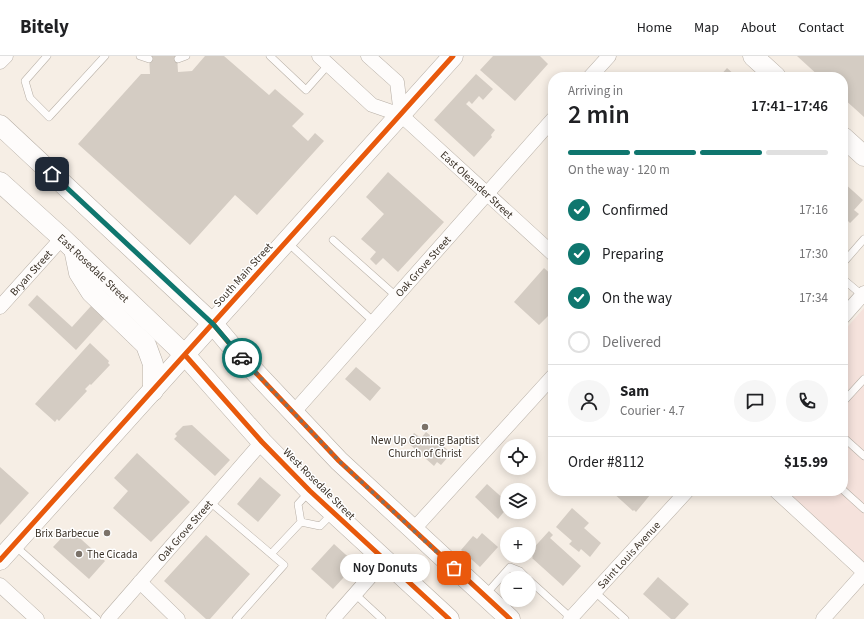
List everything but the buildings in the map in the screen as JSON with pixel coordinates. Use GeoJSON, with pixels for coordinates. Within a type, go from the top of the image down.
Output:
{"type":"FeatureCollection","features":[{"type":"Feature","properties":{"kind":"main road","name":"South Main Street"},"geometry":{"type":"LineString","coordinates":[[0,560],[401,115],[452,56]]}},
{"type":"Feature","properties":{"kind":"main road"},"geometry":{"type":"LineString","coordinates":[[753,56],[771,72]]}},
{"type":"Feature","properties":{"kind":"main road"},"geometry":{"type":"LineString","coordinates":[[0,125],[213,324],[293,413],[339,461],[510,619]]}},
{"type":"Feature","properties":{"kind":"main road"},"geometry":{"type":"LineString","coordinates":[[848,142],[864,156]]}},
{"type":"Feature","properties":{"kind":"main road","name":"East Rosedale Street"},"geometry":{"type":"LineString","coordinates":[[0,182],[185,355]]}},
{"type":"Feature","properties":{"kind":"main road"},"geometry":{"type":"LineString","coordinates":[[68,244],[79,273],[91,292],[146,345],[153,364],[153,391]]}},
{"type":"Feature","properties":{"kind":"main road","name":"West Rosedale Street"},"geometry":{"type":"LineString","coordinates":[[185,355],[262,442],[310,491],[384,561],[449,619]]}},
{"type":"Feature","properties":{"kind":"street"},"geometry":{"type":"LineString","coordinates":[[0,62],[6,56]]}},
{"type":"Feature","properties":{"kind":"street"},"geometry":{"type":"LineString","coordinates":[[368,56],[396,82],[401,115]]}},
{"type":"Feature","properties":{"kind":"street"},"geometry":{"type":"LineString","coordinates":[[595,72],[609,56]]}},
{"type":"Feature","properties":{"kind":"street","name":"East Oleander Street"},"geometry":{"type":"LineString","coordinates":[[324,60],[372,105],[401,115],[548,249]]}},
{"type":"Feature","properties":{"kind":"street","name":"Oak Grove Street"},"geometry":{"type":"LineString","coordinates":[[293,413],[548,125]]}},
{"type":"Feature","properties":{"kind":"street","name":"Bryan Street"},"geometry":{"type":"LineString","coordinates":[[0,307],[68,244]]}},
{"type":"Feature","properties":{"kind":"street"},"geometry":{"type":"LineString","coordinates":[[848,311],[863,294]]}},
{"type":"Feature","properties":{"kind":"street"},"geometry":{"type":"LineString","coordinates":[[413,530],[548,382]]}},
{"type":"Feature","properties":{"kind":"street","name":"Oak Grove Street"},"geometry":{"type":"LineString","coordinates":[[108,619],[262,442]]}},
{"type":"Feature","properties":{"kind":"street","name":"Saint Louis Avenue"},"geometry":{"type":"LineString","coordinates":[[571,619],[682,496]]}},
{"type":"Feature","properties":{"kind":"street"},"geometry":{"type":"LineString","coordinates":[[781,496],[864,572],[823,619]]}},
{"type":"Feature","properties":{"kind":"street"},"geometry":{"type":"LineString","coordinates":[[333,619],[384,561]]}},
{"type":"Feature","properties":{"kind":"street"},"geometry":{"type":"LineString","coordinates":[[140,582],[178,619]]}},
{"type":"Feature","properties":{"kind":"street"},"geometry":{"type":"LineString","coordinates":[[0,585],[37,619]]}},
{"type":"Feature","properties":{"kind":"lane"},"geometry":{"type":"LineString","coordinates":[[47,56],[25,80],[30,98],[49,117],[106,56]]}},
{"type":"Feature","properties":{"kind":"lane"},"geometry":{"type":"LineString","coordinates":[[140,56],[149,59]]}},
{"type":"Feature","properties":{"kind":"lane"},"geometry":{"type":"LineString","coordinates":[[178,59],[186,56]]}},
{"type":"Feature","properties":{"kind":"lane"},"geometry":{"type":"LineString","coordinates":[[270,56],[306,90],[324,60]]}},
{"type":"Feature","properties":{"kind":"lane"},"geometry":{"type":"LineString","coordinates":[[848,257],[864,239]]}},
{"type":"Feature","properties":{"kind":"lane"},"geometry":{"type":"LineString","coordinates":[[333,240],[396,296]]}},
{"type":"Feature","properties":{"kind":"lane"},"geometry":{"type":"LineString","coordinates":[[287,242],[374,322]]}},
{"type":"Feature","properties":{"kind":"lane"},"geometry":{"type":"LineString","coordinates":[[848,283],[863,294]]}},
{"type":"Feature","properties":{"kind":"lane"},"geometry":{"type":"LineString","coordinates":[[848,397],[864,379]]}},
{"type":"Feature","properties":{"kind":"lane"},"geometry":{"type":"LineString","coordinates":[[848,442],[864,456]]}},
{"type":"Feature","properties":{"kind":"lane"},"geometry":{"type":"LineString","coordinates":[[301,522],[298,504],[310,491]]}},
{"type":"Feature","properties":{"kind":"lane"},"geometry":{"type":"LineString","coordinates":[[848,495],[864,509]]}},
{"type":"Feature","properties":{"kind":"lane"},"geometry":{"type":"LineString","coordinates":[[210,502],[284,565],[236,619]]}},
{"type":"Feature","properties":{"kind":"lane"},"geometry":{"type":"LineString","coordinates":[[301,522],[320,526],[333,513]]}},
{"type":"Feature","properties":{"kind":"lane"},"geometry":{"type":"LineString","coordinates":[[271,554],[301,522]]}},
{"type":"Feature","properties":{"kind":"lane"},"geometry":{"type":"LineString","coordinates":[[14,545],[97,619]]}},
{"type":"Feature","properties":{"kind":"lane"},"geometry":{"type":"LineString","coordinates":[[507,571],[510,567],[520,571]]}},
{"type":"Feature","properties":{"kind":"lane"},"geometry":{"type":"LineString","coordinates":[[485,596],[500,579]]}},
{"type":"Feature","properties":{"kind":"lane"},"geometry":{"type":"LineString","coordinates":[[536,586],[571,619]]}},
{"type":"Feature","properties":{"kind":"lane"},"geometry":{"type":"LineString","coordinates":[[595,592],[625,619]]}},
{"type":"Feature","properties":{"kind":"lane"},"geometry":{"type":"LineString","coordinates":[[356,594],[382,619]]}},
{"type":"Feature","properties":{"kind":"shaded area"},"geometry":{"type":"Polygon","coordinates":[[[864,308],[864,562],[791,496],[848,496],[848,326],[864,308]]]}},
{"type":"Feature","properties":{"kind":"cycle path"},"geometry":{"type":"LineString","coordinates":[[0,560],[453,56]]}},
{"type":"Feature","properties":{"kind":"cycle path"},"geometry":{"type":"LineString","coordinates":[[213,324],[239,355],[339,461],[510,619]]}},
{"type":"Feature","properties":{"kind":"cycle path"},"geometry":{"type":"LineString","coordinates":[[185,355],[262,442],[310,491],[449,619]]}},
{"type":"Feature","properties":{"kind":"way so far"},"geometry":{"type":"LineString","coordinates":[[242,358],[339,461],[454,568]]}},
{"type":"Feature","properties":{"kind":"place","name":"New Up Coming Baptist Church of Christ"},"geometry":{"type":"Point","coordinates":[425,427]}},
{"type":"Feature","properties":{"kind":"place","name":"Brix Barbecue"},"geometry":{"type":"Point","coordinates":[107,533]}},
{"type":"Feature","properties":{"kind":"place","name":"The Cicada"},"geometry":{"type":"Point","coordinates":[79,554]}},
{"type":"Feature","properties":{"kind":"place","name":"Noy Donuts"},"geometry":{"type":"Point","coordinates":[454,568]}},
{"type":"Feature","properties":{"kind":"route"},"geometry":{"type":"LineString","coordinates":[[52,174],[213,324],[242,358]]}}]}
